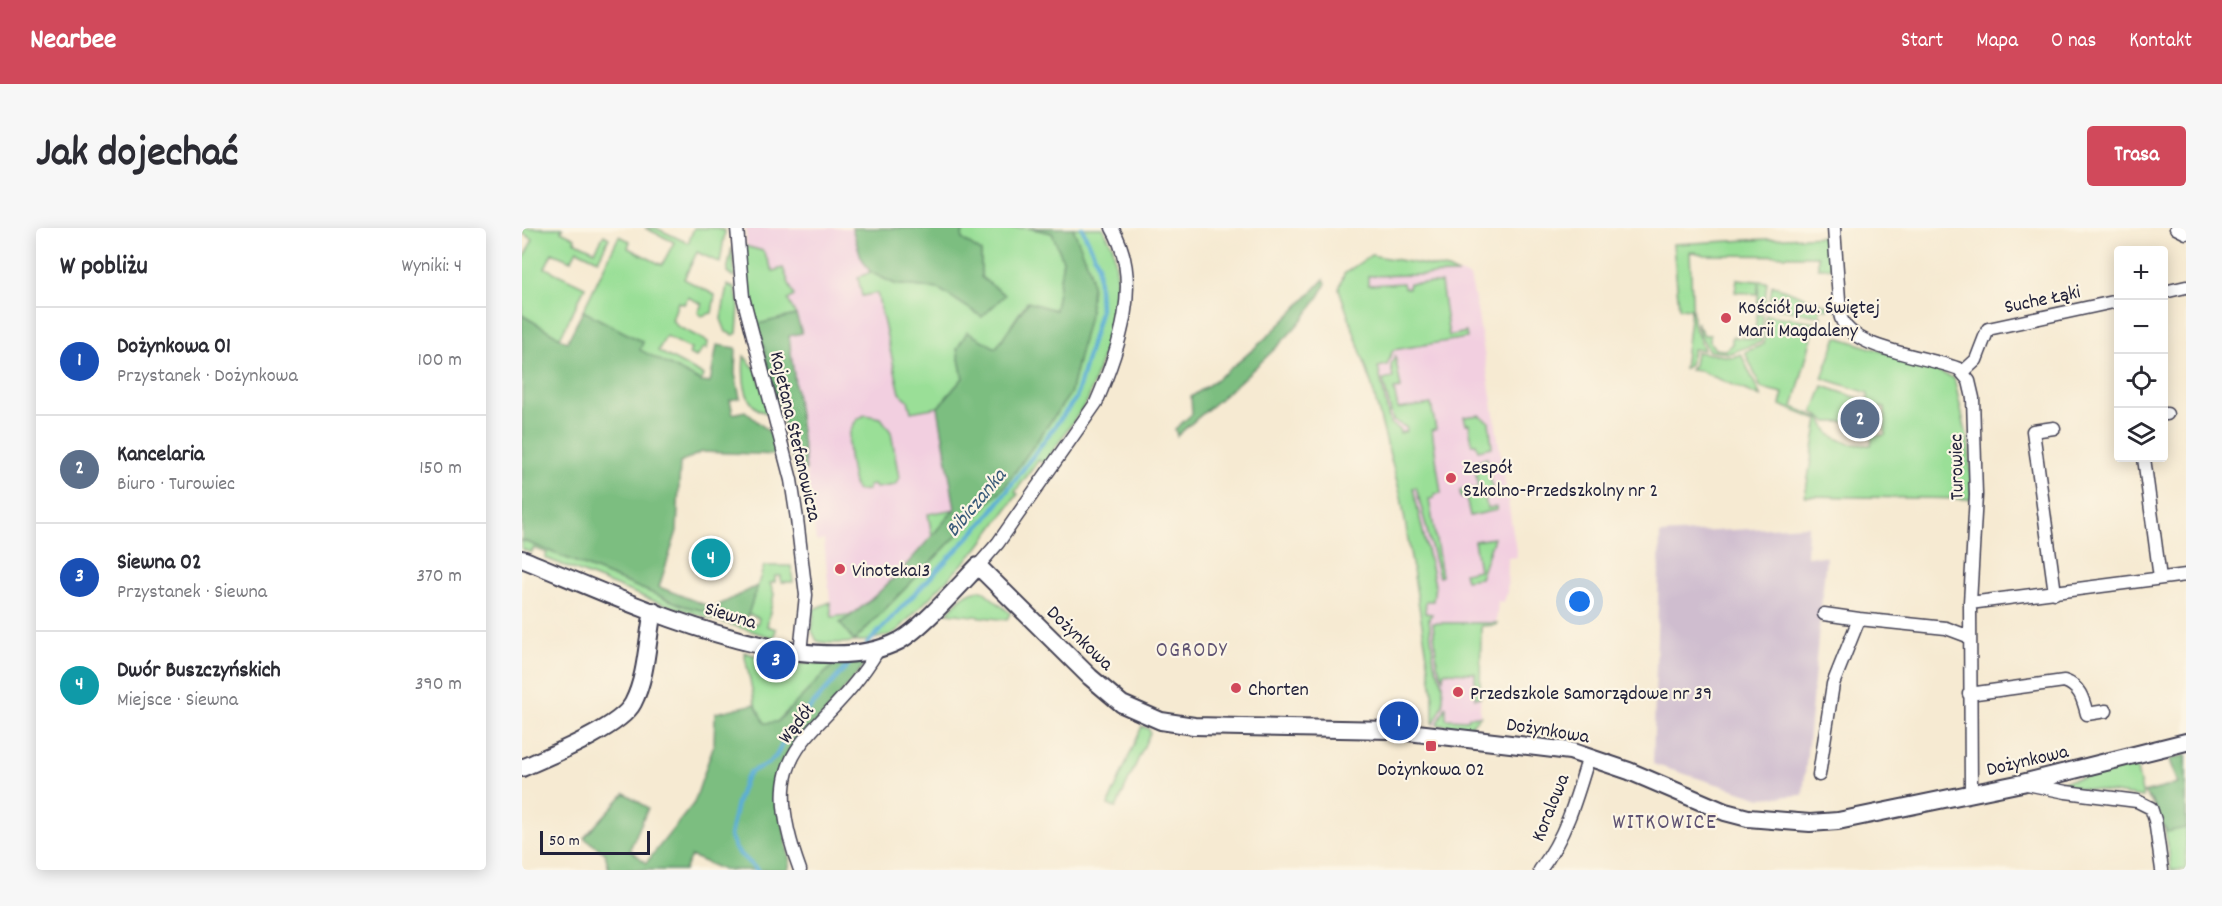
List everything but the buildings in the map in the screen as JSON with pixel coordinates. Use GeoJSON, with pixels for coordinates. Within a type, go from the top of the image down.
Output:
{"type":"FeatureCollection","features":[{"type":"Feature","properties":{"kind":"street"},"geometry":{"type":"LineString","coordinates":[[978,566],[998,543],[1096,403],[1106,379],[1124,311],[1127,282],[1124,258],[1112,228]]}},
{"type":"Feature","properties":{"kind":"street"},"geometry":{"type":"LineString","coordinates":[[1834,228],[1839,314],[1843,325],[1868,342],[1952,366],[1963,372]]}},
{"type":"Feature","properties":{"kind":"street"},"geometry":{"type":"LineString","coordinates":[[2176,228],[2186,233]]}},
{"type":"Feature","properties":{"kind":"street","name":"Kajetana Stefanowicza"},"geometry":{"type":"LineString","coordinates":[[734,229],[743,297],[791,480],[806,592],[800,653]]}},
{"type":"Feature","properties":{"kind":"street"},"geometry":{"type":"LineString","coordinates":[[2168,291],[2186,287]]}},
{"type":"Feature","properties":{"kind":"street","name":"Suche Łąki"},"geometry":{"type":"LineString","coordinates":[[1963,372],[1976,360],[1988,329],[2114,302]]}},
{"type":"Feature","properties":{"kind":"street","name":"Turowiec"},"geometry":{"type":"LineString","coordinates":[[1963,372],[1969,381],[1973,398],[1976,495],[1970,603],[1971,793]]}},
{"type":"Feature","properties":{"kind":"street"},"geometry":{"type":"LineString","coordinates":[[2054,428],[2033,431],[2055,593]]}},
{"type":"Feature","properties":{"kind":"street"},"geometry":{"type":"LineString","coordinates":[[2145,462],[2160,578]]}},
{"type":"Feature","properties":{"kind":"street","name":"Siewna"},"geometry":{"type":"LineString","coordinates":[[522,559],[653,611],[740,640],[800,653],[873,651],[901,640],[978,566]]}},
{"type":"Feature","properties":{"kind":"street","name":"Dożynkowa"},"geometry":{"type":"LineString","coordinates":[[978,566],[1090,677],[1122,704],[1161,722],[1194,726],[1391,730],[1570,751],[1589,756],[1725,812],[1780,821],[1838,821],[2022,783],[2186,742]]}},
{"type":"Feature","properties":{"kind":"street"},"geometry":{"type":"LineString","coordinates":[[1970,603],[2186,575]]}},
{"type":"Feature","properties":{"kind":"street"},"geometry":{"type":"LineString","coordinates":[[522,768],[618,721],[629,710],[639,685],[653,611]]}},
{"type":"Feature","properties":{"kind":"street"},"geometry":{"type":"LineString","coordinates":[[1824,614],[1946,628],[1970,637]]}},
{"type":"Feature","properties":{"kind":"street"},"geometry":{"type":"LineString","coordinates":[[1819,775],[1833,684],[1859,619]]}},
{"type":"Feature","properties":{"kind":"street","name":"Wądół"},"geometry":{"type":"LineString","coordinates":[[800,870],[783,812],[783,793],[789,762],[798,744],[864,673],[873,651]]}},
{"type":"Feature","properties":{"kind":"street"},"geometry":{"type":"LineString","coordinates":[[1969,694],[2064,681],[2074,686],[2080,693],[2087,714],[2106,711]]}},
{"type":"Feature","properties":{"kind":"street","name":"Koralowa"},"geometry":{"type":"LineString","coordinates":[[1540,870],[1558,843],[1569,820],[1589,756]]}},
{"type":"Feature","properties":{"kind":"street"},"geometry":{"type":"LineString","coordinates":[[2022,783],[2066,792],[2137,801],[2151,808],[2156,820],[2162,870]]}},
{"type":"Feature","properties":{"kind":"shaded area"},"geometry":{"type":"Polygon","coordinates":[[[746,228],[852,228],[861,257],[895,284],[902,350],[938,407],[955,509],[898,573],[859,611],[840,623],[814,609],[830,601],[824,540],[816,541],[806,470],[796,471],[758,324],[747,264],[746,228]]]}},
{"type":"Feature","properties":{"kind":"shaded area","name":"Zespół Szkolno-Przedszkolny nr 2"},"geometry":{"type":"Polygon","coordinates":[[[1371,255],[1447,269],[1470,277],[1477,309],[1517,557],[1508,558],[1507,594],[1503,602],[1498,601],[1496,625],[1481,626],[1480,716],[1470,727],[1433,725],[1433,692],[1401,497],[1370,379],[1339,289],[1344,274],[1371,255]]]}},
{"type":"Feature","properties":{"kind":"shaded area"},"geometry":{"type":"Polygon","coordinates":[[[1808,526],[1807,556],[1826,557],[1803,795],[1761,798],[1653,764],[1660,534],[1808,526]]]}},
{"type":"Feature","properties":{"kind":"green space"},"geometry":{"type":"Polygon","coordinates":[[[522,228],[563,228],[561,231],[575,238],[574,241],[595,251],[604,235],[609,238],[598,260],[577,250],[571,261],[552,253],[545,268],[585,287],[560,338],[522,315],[522,261],[533,239],[522,233],[522,228]]]}},
{"type":"Feature","properties":{"kind":"green space"},"geometry":{"type":"Polygon","coordinates":[[[645,228],[656,228],[688,243],[694,228],[718,228],[725,231],[720,263],[697,252],[684,279],[715,295],[712,313],[701,316],[698,312],[702,304],[688,297],[684,304],[678,302],[672,320],[677,326],[708,342],[707,349],[703,348],[696,357],[689,354],[691,349],[666,336],[658,351],[703,375],[701,382],[639,350],[643,342],[583,311],[619,236],[630,241],[628,248],[662,265],[674,242],[645,228]]]}},
{"type":"Feature","properties":{"kind":"green space"},"geometry":{"type":"Polygon","coordinates":[[[852,228],[963,228],[962,239],[981,252],[981,277],[1005,295],[982,317],[939,289],[895,284],[870,272],[861,257],[852,228]]]}},
{"type":"Feature","properties":{"kind":"green space"},"geometry":{"type":"Polygon","coordinates":[[[963,228],[1029,228],[1052,233],[1063,260],[1055,311],[1027,302],[996,348],[957,349],[963,378],[938,407],[911,412],[908,400],[900,393],[877,293],[862,296],[858,278],[870,272],[895,284],[939,289],[982,316],[981,252],[962,239],[963,228]]]}},
{"type":"Feature","properties":{"kind":"green space"},"geometry":{"type":"Polygon","coordinates":[[[1029,228],[1073,228],[1090,270],[1092,284],[1090,311],[1070,394],[1005,486],[854,641],[840,623],[887,585],[955,509],[938,407],[963,378],[957,349],[967,332],[996,348],[1028,302],[1055,310],[1063,260],[1052,233],[1029,228]]]}},
{"type":"Feature","properties":{"kind":"green space"},"geometry":{"type":"Polygon","coordinates":[[[1073,228],[1103,228],[1113,247],[1117,274],[1115,318],[1088,400],[1044,464],[1039,460],[1015,492],[1018,494],[978,548],[898,630],[882,637],[859,642],[817,641],[812,631],[814,609],[830,602],[832,617],[855,614],[840,623],[855,640],[1005,486],[1070,394],[1090,311],[1073,228]]]}},
{"type":"Feature","properties":{"kind":"green space"},"geometry":{"type":"Polygon","coordinates":[[[1825,236],[1832,264],[1830,268],[1818,268],[1818,256],[1705,255],[1690,251],[1693,323],[1704,350],[1693,349],[1690,365],[1684,369],[1691,309],[1679,308],[1673,244],[1825,236]]]}},
{"type":"Feature","properties":{"kind":"green space"},"geometry":{"type":"Polygon","coordinates":[[[745,246],[763,251],[773,271],[783,268],[794,296],[788,300],[796,315],[758,324],[796,471],[747,296],[743,248],[745,246]]]}},
{"type":"Feature","properties":{"kind":"green space"},"geometry":{"type":"Polygon","coordinates":[[[732,247],[735,275],[733,277],[727,272],[732,247]]]}},
{"type":"Feature","properties":{"kind":"green space"},"geometry":{"type":"Polygon","coordinates":[[[1371,255],[1448,269],[1458,274],[1368,276],[1368,285],[1403,283],[1404,288],[1409,288],[1409,283],[1441,283],[1449,336],[1466,332],[1467,338],[1393,350],[1387,365],[1378,367],[1390,423],[1399,429],[1400,433],[1407,431],[1406,427],[1393,421],[1383,380],[1393,378],[1391,365],[1395,356],[1401,388],[1394,389],[1398,409],[1431,404],[1436,429],[1432,430],[1441,493],[1434,494],[1434,498],[1429,499],[1442,576],[1439,577],[1416,487],[1413,488],[1435,585],[1433,601],[1426,601],[1425,613],[1432,614],[1429,618],[1434,663],[1443,684],[1443,705],[1433,725],[1433,692],[1401,497],[1370,379],[1339,289],[1344,274],[1371,255]]]}},
{"type":"Feature","properties":{"kind":"green space"},"geometry":{"type":"Polygon","coordinates":[[[1324,279],[1326,283],[1316,302],[1300,322],[1260,363],[1177,436],[1175,429],[1192,414],[1191,397],[1228,371],[1261,342],[1324,279]]]}},
{"type":"Feature","properties":{"kind":"green space"},"geometry":{"type":"Polygon","coordinates":[[[1737,279],[1767,282],[1764,311],[1757,311],[1759,283],[1757,294],[1735,292],[1737,279]]]}},
{"type":"Feature","properties":{"kind":"green space"},"geometry":{"type":"Polygon","coordinates":[[[727,285],[735,288],[739,306],[737,333],[734,335],[726,332],[721,319],[727,285]]]}},
{"type":"Feature","properties":{"kind":"green space"},"geometry":{"type":"Polygon","coordinates":[[[1772,285],[1829,306],[1828,309],[1820,308],[1819,314],[1823,317],[1769,307],[1772,285]]]}},
{"type":"Feature","properties":{"kind":"green space"},"geometry":{"type":"Polygon","coordinates":[[[583,311],[643,342],[640,350],[702,382],[710,383],[717,345],[736,348],[735,374],[740,398],[730,400],[733,414],[745,411],[773,435],[780,455],[701,452],[680,463],[677,531],[659,587],[713,608],[757,586],[746,621],[684,606],[522,540],[522,315],[567,342],[583,311]]]}},
{"type":"Feature","properties":{"kind":"green space"},"geometry":{"type":"Polygon","coordinates":[[[1757,314],[1763,315],[1761,342],[1730,353],[1709,351],[1696,322],[1704,335],[1710,335],[1710,342],[1715,349],[1725,350],[1732,344],[1732,337],[1754,339],[1757,314]]]}},
{"type":"Feature","properties":{"kind":"green space"},"geometry":{"type":"Polygon","coordinates":[[[796,315],[802,333],[789,336],[806,470],[796,471],[758,324],[796,315]]]}},
{"type":"Feature","properties":{"kind":"green space"},"geometry":{"type":"Polygon","coordinates":[[[1766,315],[1816,322],[1793,407],[1821,419],[1830,435],[1849,444],[1871,445],[1872,436],[1885,435],[1885,408],[1873,408],[1872,404],[1868,404],[1868,393],[1822,378],[1837,337],[1909,360],[1954,378],[1969,446],[1972,499],[1805,496],[1818,420],[1780,405],[1783,393],[1761,388],[1745,352],[1764,344],[1766,315]]]}},
{"type":"Feature","properties":{"kind":"green space"},"geometry":{"type":"Polygon","coordinates":[[[1696,352],[1733,357],[1741,354],[1761,397],[1700,371],[1690,370],[1694,365],[1696,352]]]}},
{"type":"Feature","properties":{"kind":"green space"},"geometry":{"type":"Polygon","coordinates":[[[744,356],[757,371],[769,413],[760,411],[749,400],[744,383],[744,356]]]}},
{"type":"Feature","properties":{"kind":"green space"},"geometry":{"type":"Polygon","coordinates":[[[1823,386],[1861,399],[1862,409],[1849,409],[1849,422],[1827,422],[1813,412],[1823,386]]]}},
{"type":"Feature","properties":{"kind":"green space"},"geometry":{"type":"Polygon","coordinates":[[[865,415],[881,418],[891,432],[899,478],[895,485],[876,488],[874,485],[868,486],[868,490],[858,491],[855,488],[848,447],[852,428],[857,420],[865,415]]]}},
{"type":"Feature","properties":{"kind":"green space"},"geometry":{"type":"Polygon","coordinates":[[[1479,415],[1489,422],[1492,447],[1478,450],[1476,444],[1472,444],[1469,424],[1466,424],[1464,417],[1479,415]]]}},
{"type":"Feature","properties":{"kind":"green space"},"geometry":{"type":"Polygon","coordinates":[[[1487,458],[1493,492],[1484,494],[1487,508],[1496,507],[1497,510],[1470,516],[1466,497],[1461,498],[1460,490],[1478,488],[1475,467],[1480,466],[1479,460],[1487,458]]]}},
{"type":"Feature","properties":{"kind":"green space"},"geometry":{"type":"Polygon","coordinates":[[[955,509],[932,536],[928,514],[955,509]]]}},
{"type":"Feature","properties":{"kind":"green space"},"geometry":{"type":"Polygon","coordinates":[[[1494,538],[1480,578],[1466,580],[1464,573],[1479,570],[1474,541],[1494,538]]]}},
{"type":"Feature","properties":{"kind":"green space"},"geometry":{"type":"Polygon","coordinates":[[[522,540],[684,606],[757,624],[759,618],[748,614],[764,566],[791,566],[793,582],[781,582],[781,576],[775,576],[775,582],[770,583],[774,594],[767,626],[776,629],[774,638],[654,601],[545,558],[547,553],[534,548],[531,553],[522,549],[522,540]]]}},
{"type":"Feature","properties":{"kind":"green space"},"geometry":{"type":"Polygon","coordinates":[[[982,590],[1010,613],[1007,620],[947,613],[966,595],[982,590]]]}},
{"type":"Feature","properties":{"kind":"green space"},"geometry":{"type":"Polygon","coordinates":[[[1433,623],[1497,623],[1481,626],[1480,697],[1475,698],[1475,673],[1444,672],[1443,678],[1437,663],[1433,623]]]}},
{"type":"Feature","properties":{"kind":"green space"},"geometry":{"type":"Polygon","coordinates":[[[744,652],[780,664],[836,662],[777,722],[765,724],[755,704],[744,652]]]}},
{"type":"Feature","properties":{"kind":"green space"},"geometry":{"type":"Polygon","coordinates":[[[867,658],[862,668],[785,761],[779,800],[790,863],[788,870],[723,870],[691,856],[684,870],[609,870],[605,853],[584,838],[625,793],[648,808],[630,849],[646,863],[694,803],[714,744],[715,713],[755,704],[765,723],[777,722],[836,662],[867,658]]]}},
{"type":"Feature","properties":{"kind":"green space"},"geometry":{"type":"Polygon","coordinates":[[[1446,706],[1446,719],[1468,720],[1469,717],[1480,716],[1470,727],[1437,725],[1446,706]]]}},
{"type":"Feature","properties":{"kind":"green space"},"geometry":{"type":"Polygon","coordinates":[[[1142,726],[1149,729],[1150,733],[1116,808],[1108,805],[1142,726]]]}},
{"type":"Feature","properties":{"kind":"green space"},"geometry":{"type":"Polygon","coordinates":[[[2186,755],[2186,870],[2171,870],[2167,839],[2161,819],[2144,793],[2178,784],[2170,759],[2186,755]]]}},
{"type":"Feature","properties":{"kind":"green space"},"geometry":{"type":"Polygon","coordinates":[[[2186,755],[2186,828],[2167,832],[2154,804],[2144,793],[2178,784],[2170,759],[2186,755]]]}},
{"type":"Feature","properties":{"kind":"green space"},"geometry":{"type":"Polygon","coordinates":[[[2136,765],[2143,797],[2052,784],[2136,765]]]}},
{"type":"Feature","properties":{"kind":"waterway","name":"Bibiczanka"},"geometry":{"type":"LineString","coordinates":[[867,644],[986,519],[1076,398],[1100,312],[1098,263],[1082,228]]}},
{"type":"Feature","properties":{"kind":"waterway","name":"Bibiczanka"},"geometry":{"type":"LineString","coordinates":[[757,870],[736,850],[730,836],[745,780],[750,772],[769,763],[776,756],[791,729],[855,657]]}},
{"type":"Feature","properties":{"kind":"place","name":"Kościół pw. Świętej Marii Magdaleny"},"geometry":{"type":"Point","coordinates":[1726,318]}},
{"type":"Feature","properties":{"kind":"place","name":"Kancelaria"},"geometry":{"type":"Point","coordinates":[1860,419]}},
{"type":"Feature","properties":{"kind":"place","name":"Zespół Szkolno-Przedszkolny nr 2"},"geometry":{"type":"Point","coordinates":[1451,478]}},
{"type":"Feature","properties":{"kind":"place","name":"Dwór Buszczyńskich"},"geometry":{"type":"Point","coordinates":[711,558]}},
{"type":"Feature","properties":{"kind":"place","name":"Vinoteka13"},"geometry":{"type":"Point","coordinates":[840,569]}},
{"type":"Feature","properties":{"kind":"place","name":"Siewna 02"},"geometry":{"type":"Point","coordinates":[776,660]}},
{"type":"Feature","properties":{"kind":"place","name":"Chorten"},"geometry":{"type":"Point","coordinates":[1236,688]}},
{"type":"Feature","properties":{"kind":"place","name":"Przedszkole Samorządowe nr 39"},"geometry":{"type":"Point","coordinates":[1458,692]}},
{"type":"Feature","properties":{"kind":"place","name":"Dożynkowa 01"},"geometry":{"type":"Point","coordinates":[1399,721]}},
{"type":"Feature","properties":{"kind":"place","name":"Dożynkowa 02"},"geometry":{"type":"Point","coordinates":[1431,746]}},
{"type":"Feature","properties":{"kind":"district","name":"OGRODY"},"geometry":{"type":"Point","coordinates":[1192,649]}},
{"type":"Feature","properties":{"kind":"district","name":"WITKOWICE"},"geometry":{"type":"Point","coordinates":[1665,820]}}]}
